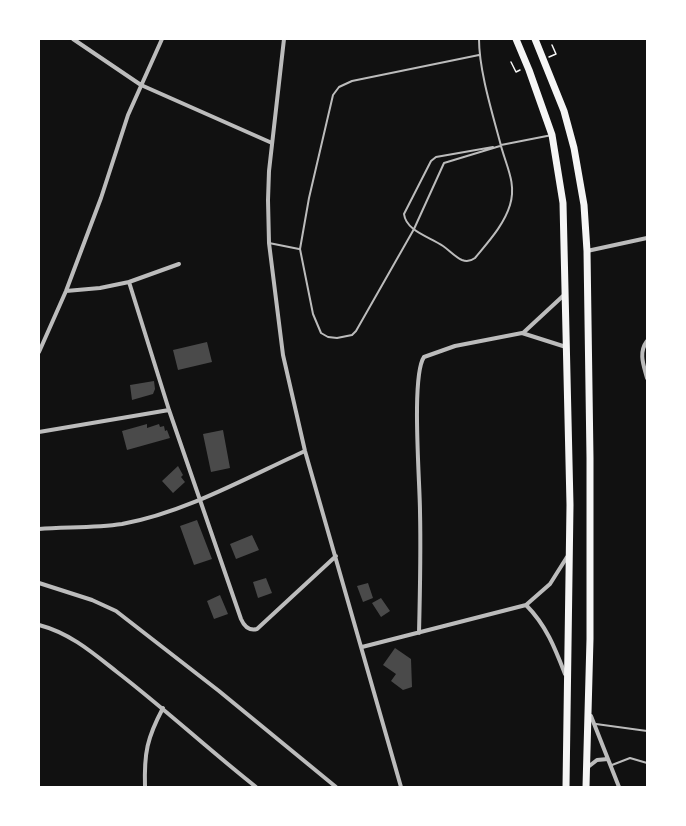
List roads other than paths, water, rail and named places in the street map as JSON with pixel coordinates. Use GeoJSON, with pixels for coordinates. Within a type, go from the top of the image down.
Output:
{"type":"FeatureCollection","features":[{"type":"Feature","properties":{"kind":"highway"},"geometry":{"type":"LineString","coordinates":[[516,39],[552,135],[563,203],[570,553],[566,787]]}},
{"type":"Feature","properties":{"kind":"highway"},"geometry":{"type":"LineString","coordinates":[[536,39],[553,80],[574,148],[584,205],[587,251],[590,458],[590,712],[586,787]]}},
{"type":"Feature","properties":{"kind":"street"},"geometry":{"type":"LineString","coordinates":[[73,39],[141,85],[272,143]]}},
{"type":"Feature","properties":{"kind":"street"},"geometry":{"type":"LineString","coordinates":[[39,352],[66,291],[101,198],[125,124],[162,39]]}},
{"type":"Feature","properties":{"kind":"street"},"geometry":{"type":"LineString","coordinates":[[284,39],[268,200],[269,243],[283,355],[305,451],[401,787]]}},
{"type":"Feature","properties":{"kind":"street"},"geometry":{"type":"LineString","coordinates":[[587,251],[647,238]]}},
{"type":"Feature","properties":{"kind":"street"},"geometry":{"type":"LineString","coordinates":[[66,291],[100,288],[129,282],[179,264]]}},
{"type":"Feature","properties":{"kind":"street"},"geometry":{"type":"LineString","coordinates":[[129,282],[169,410],[241,619],[246,627],[257,629],[336,556]]}},
{"type":"Feature","properties":{"kind":"street"},"geometry":{"type":"LineString","coordinates":[[522,333],[566,294]]}},
{"type":"Feature","properties":{"kind":"street"},"geometry":{"type":"LineString","coordinates":[[419,633],[419,366],[424,357],[455,346],[522,333],[566,347]]}},
{"type":"Feature","properties":{"kind":"street"},"geometry":{"type":"LineString","coordinates":[[647,341],[641,354],[647,378]]}},
{"type":"Feature","properties":{"kind":"street"},"geometry":{"type":"LineString","coordinates":[[39,432],[169,410]]}},
{"type":"Feature","properties":{"kind":"street"},"geometry":{"type":"LineString","coordinates":[[39,529],[121,524],[200,499],[305,451]]}},
{"type":"Feature","properties":{"kind":"street"},"geometry":{"type":"LineString","coordinates":[[362,648],[526,605],[550,584],[570,553]]}},
{"type":"Feature","properties":{"kind":"street"},"geometry":{"type":"LineString","coordinates":[[39,583],[92,600],[121,614],[336,787]]}},
{"type":"Feature","properties":{"kind":"street"},"geometry":{"type":"LineString","coordinates":[[526,605],[549,634],[567,679]]}},
{"type":"Feature","properties":{"kind":"street"},"geometry":{"type":"LineString","coordinates":[[39,625],[72,638],[163,708],[256,787]]}},
{"type":"Feature","properties":{"kind":"street"},"geometry":{"type":"LineString","coordinates":[[145,787],[146,748],[151,731],[163,708]]}},
{"type":"Feature","properties":{"kind":"street"},"geometry":{"type":"LineString","coordinates":[[590,712],[619,787]]}},
{"type":"Feature","properties":{"kind":"street"},"geometry":{"type":"LineString","coordinates":[[586,772],[592,762],[603,758],[609,759]]}},
{"type":"Feature","properties":{"kind":"lane"},"geometry":{"type":"LineString","coordinates":[[479,39],[479,55],[500,146],[511,177],[510,205],[500,226],[475,258],[470,261],[462,260],[414,230],[406,222],[404,214],[431,161],[436,157],[449,153],[500,146],[552,135]]}},
{"type":"Feature","properties":{"kind":"lane"},"geometry":{"type":"LineString","coordinates":[[479,55],[352,81],[339,87],[333,95],[328,108],[303,224],[300,249],[311,304],[321,333],[328,337],[343,338],[352,335],[365,317],[414,230],[444,164],[500,146]]}},
{"type":"Feature","properties":{"kind":"lane"},"geometry":{"type":"LineString","coordinates":[[269,243],[300,249]]}},
{"type":"Feature","properties":{"kind":"lane"},"geometry":{"type":"LineString","coordinates":[[593,724],[647,730]]}},
{"type":"Feature","properties":{"kind":"lane"},"geometry":{"type":"LineString","coordinates":[[612,765],[630,758],[647,763]]}}]}
